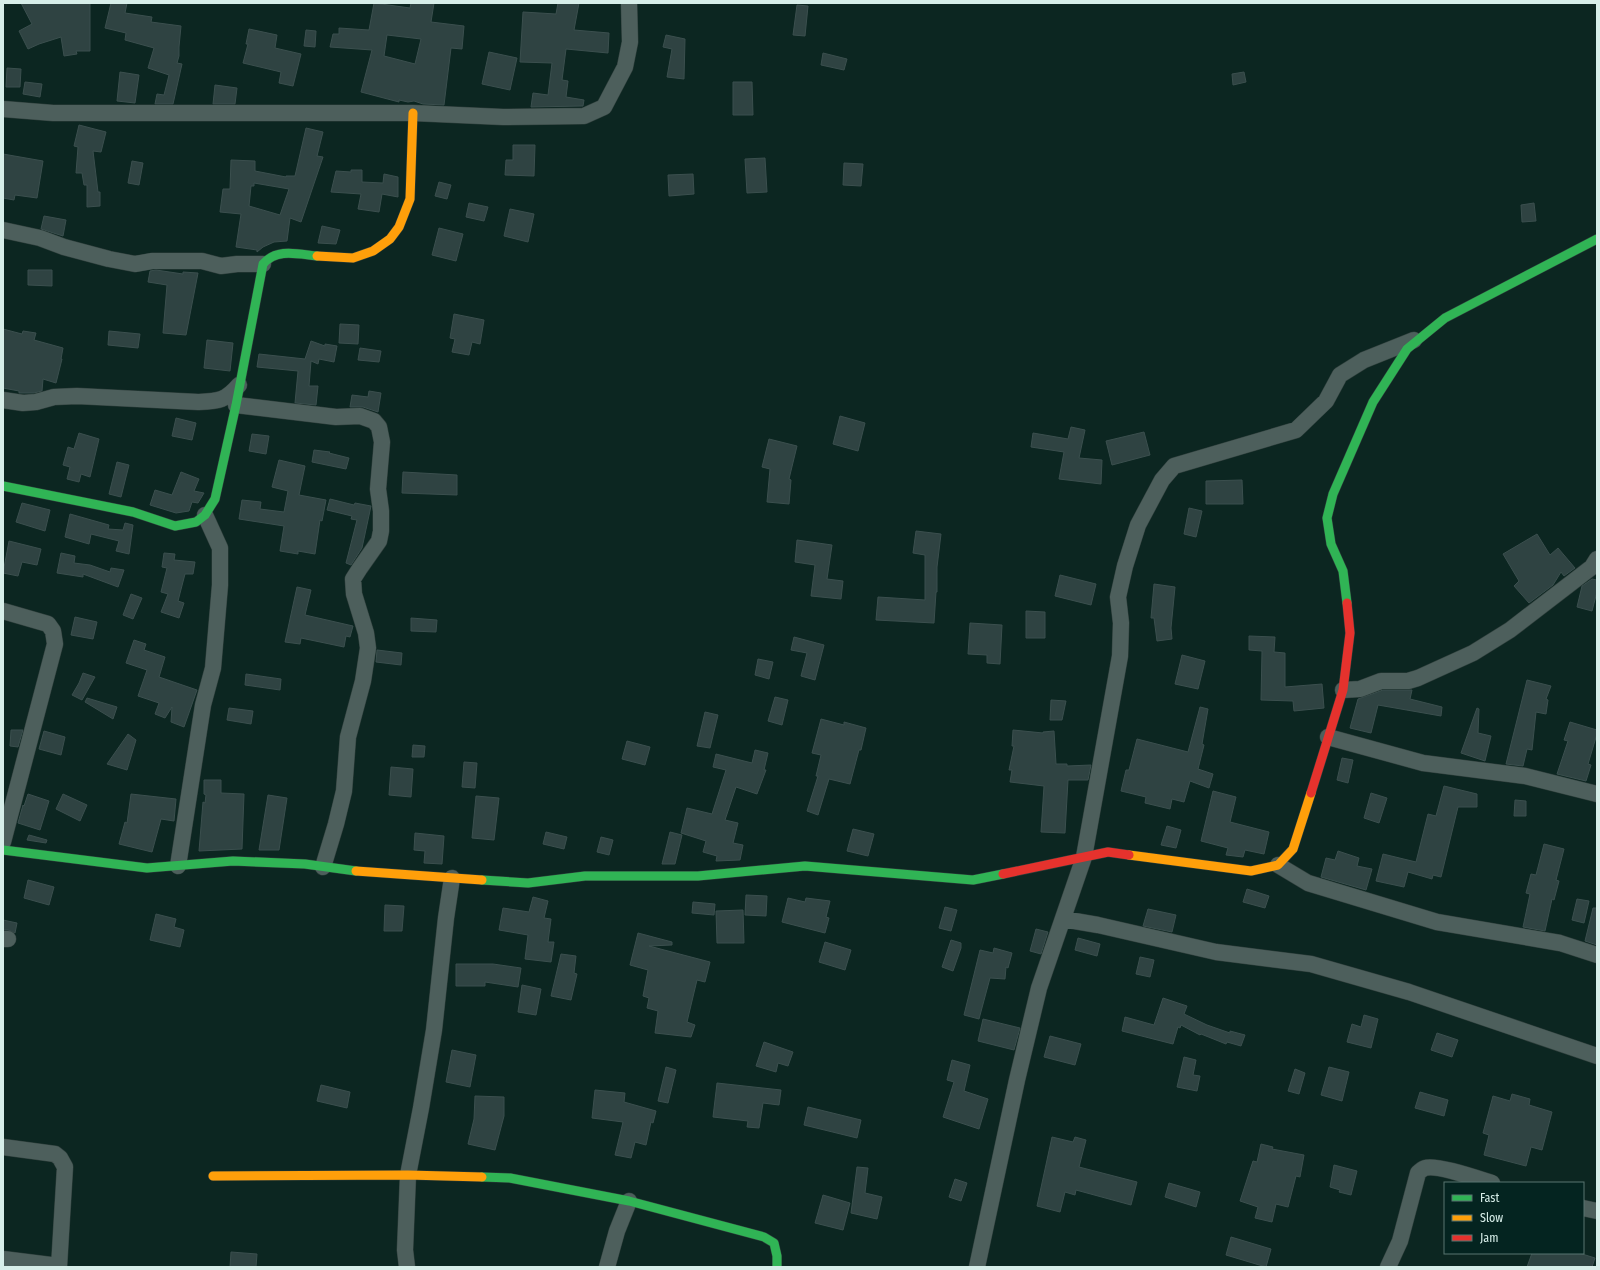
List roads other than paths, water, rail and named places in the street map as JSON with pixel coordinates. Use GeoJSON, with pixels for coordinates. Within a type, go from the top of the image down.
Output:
{"type":"FeatureCollection","features":[{"type":"Feature","properties":{"kind":"street"},"geometry":{"type":"LineString","coordinates":[[3,109],[54,113],[413,113],[503,117],[584,116],[604,107],[625,67],[630,42],[629,3]]}},
{"type":"Feature","properties":{"kind":"street"},"geometry":{"type":"LineString","coordinates":[[4,490],[133,512],[175,526],[196,522],[205,515],[215,499],[236,405],[263,264],[268,258],[279,252],[353,258],[373,251],[390,240],[399,227],[410,199],[413,113]]}},
{"type":"Feature","properties":{"kind":"street"},"geometry":{"type":"LineString","coordinates":[[3,230],[40,238],[64,247],[109,259],[135,264],[152,261],[202,261],[220,266],[237,264],[263,264]]}},
{"type":"Feature","properties":{"kind":"street"},"geometry":{"type":"LineString","coordinates":[[3,850],[147,868],[233,861],[305,864],[323,867],[452,878],[528,883],[585,876],[698,876],[805,866],[973,880],[1108,852],[1251,871],[1278,865],[1293,849],[1343,690],[1350,633],[1343,571],[1331,544],[1327,518],[1333,494],[1373,402],[1407,349],[1445,318],[1597,239]]}},
{"type":"Feature","properties":{"kind":"street"},"geometry":{"type":"LineString","coordinates":[[977,1267],[1017,1080],[1039,988],[1084,857],[1120,656],[1121,623],[1118,597],[1125,566],[1138,525],[1162,480],[1174,466],[1296,430],[1326,401],[1340,375],[1364,360],[1420,338]]}},
{"type":"Feature","properties":{"kind":"street"},"geometry":{"type":"LineString","coordinates":[[3,400],[23,403],[36,402],[54,397],[77,396],[198,402],[217,401],[229,396],[239,385]]}},
{"type":"Feature","properties":{"kind":"street"},"geometry":{"type":"LineString","coordinates":[[236,405],[336,417],[360,416],[374,420],[379,427],[382,442],[378,489],[381,524],[379,541],[353,579],[354,594],[366,633],[368,648],[364,681],[348,737],[344,791],[323,867]]}},
{"type":"Feature","properties":{"kind":"street"},"geometry":{"type":"LineString","coordinates":[[178,866],[202,705],[212,668],[220,584],[220,548],[205,515]]}},
{"type":"Feature","properties":{"kind":"street"},"geometry":{"type":"LineString","coordinates":[[1343,690],[1360,689],[1381,681],[1413,680],[1473,653],[1510,630],[1592,567],[1597,559]]}},
{"type":"Feature","properties":{"kind":"street"},"geometry":{"type":"LineString","coordinates":[[3,611],[48,624],[54,631],[56,644],[3,842]]}},
{"type":"Feature","properties":{"kind":"street"},"geometry":{"type":"LineString","coordinates":[[1328,737],[1423,763],[1525,776],[1597,794]]}},
{"type":"Feature","properties":{"kind":"street"},"geometry":{"type":"LineString","coordinates":[[1278,865],[1308,883],[1437,922],[1560,943],[1597,954]]}},
{"type":"Feature","properties":{"kind":"street"},"geometry":{"type":"LineString","coordinates":[[407,1267],[405,1250],[408,1175],[434,1030],[446,918],[452,878]]}},
{"type":"Feature","properties":{"kind":"street"},"geometry":{"type":"LineString","coordinates":[[1063,919],[1098,925],[1216,952],[1311,964],[1409,992],[1597,1056]]}},
{"type":"Feature","properties":{"kind":"street"},"geometry":{"type":"LineString","coordinates":[[3,1147],[55,1154],[60,1158],[64,1167],[59,1267],[3,1259]]}},
{"type":"Feature","properties":{"kind":"street"},"geometry":{"type":"LineString","coordinates":[[1388,1267],[1400,1241],[1418,1173],[1430,1167],[1448,1170],[1489,1182]]}},
{"type":"Feature","properties":{"kind":"street"},"geometry":{"type":"LineString","coordinates":[[213,1176],[408,1175],[510,1178],[629,1201],[764,1237],[774,1243],[777,1256],[777,1267]]}},
{"type":"Feature","properties":{"kind":"street"},"geometry":{"type":"LineString","coordinates":[[607,1267],[617,1231],[629,1201]]}},
{"type":"Feature","properties":{"kind":"street"},"geometry":{"type":"LineString","coordinates":[[1584,1208],[1597,1210]]}}]}
